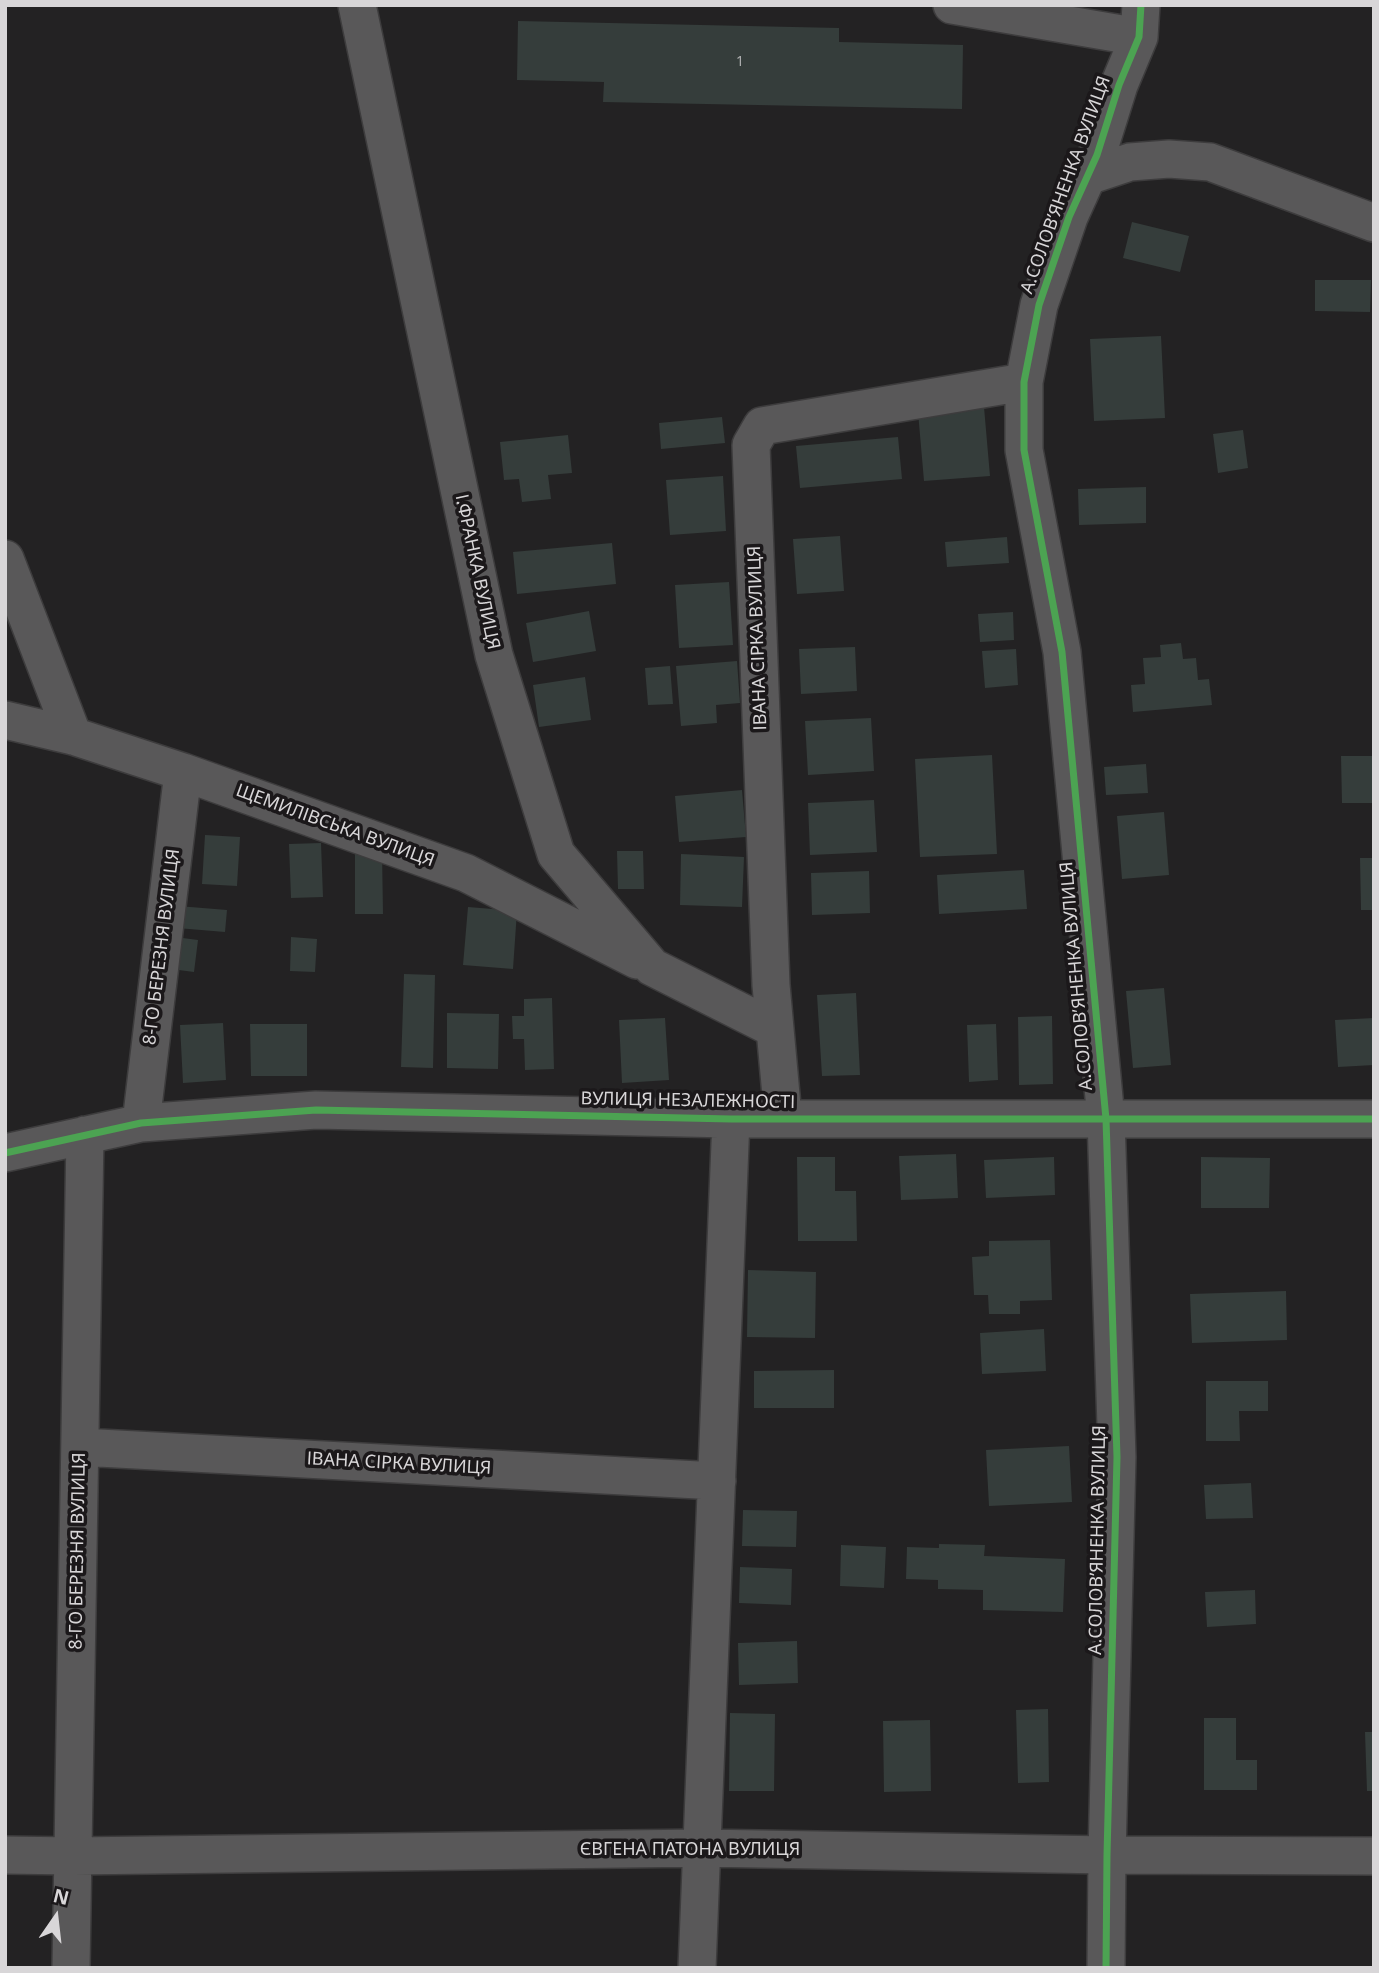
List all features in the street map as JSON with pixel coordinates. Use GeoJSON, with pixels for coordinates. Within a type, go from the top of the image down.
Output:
{"type":"FeatureCollection","features":[{"type":"Feature","properties":{"kind":"street","name":"І.ФРАНКА ВУЛИЦЯ"},"geometry":{"type":"LineString","coordinates":[[357,5],[494,655],[556,854],[652,967],[775,1029]]}},
{"type":"Feature","properties":{"kind":"street"},"geometry":{"type":"LineString","coordinates":[[952,5],[1140,21]]}},
{"type":"Feature","properties":{"kind":"street","name":"А.СОЛОВ’ЯНЕНКА ВУЛИЦЯ"},"geometry":{"type":"LineString","coordinates":[[1106,1968],[1117,1457],[1106,1119],[1062,652],[1024,450],[1024,382],[1039,305],[1069,217],[1097,155],[1140,21]]}},
{"type":"Feature","properties":{"kind":"street"},"geometry":{"type":"LineString","coordinates":[[1088,176],[1130,162],[1169,159],[1210,162],[1374,223]]}},
{"type":"Feature","properties":{"kind":"street","name":"ІВАНА СІРКА ВУЛИЦЯ"},"geometry":{"type":"LineString","coordinates":[[783,1117],[771,985],[751,445],[762,426],[1024,382]]}},
{"type":"Feature","properties":{"kind":"street"},"geometry":{"type":"LineString","coordinates":[[5,559],[73,736]]}},
{"type":"Feature","properties":{"kind":"street","name":"ЩЕМИЛІВСЬКА ВУЛИЦЯ"},"geometry":{"type":"LineString","coordinates":[[5,720],[73,736],[183,772],[466,873],[652,967]]}},
{"type":"Feature","properties":{"kind":"street","name":"8-ГО БЕРЕЗНЯ ВУЛИЦЯ"},"geometry":{"type":"LineString","coordinates":[[141,1123],[183,772]]}},
{"type":"Feature","properties":{"kind":"street","name":"ВУЛИЦЯ НЕЗАЛЕЖНОСТІ"},"geometry":{"type":"LineString","coordinates":[[5,1153],[141,1123],[316,1110],[731,1119],[1374,1119]]}},
{"type":"Feature","properties":{"kind":"street"},"geometry":{"type":"LineString","coordinates":[[697,1968],[731,1119]]}},
{"type":"Feature","properties":{"kind":"street","name":"8-ГО БЕРЕЗНЯ ВУЛИЦЯ"},"geometry":{"type":"LineString","coordinates":[[71,1968],[85,1135]]}},
{"type":"Feature","properties":{"kind":"street","name":"ІВАНА СІРКА ВУЛИЦЯ"},"geometry":{"type":"LineString","coordinates":[[80,1447],[717,1481]]}},
{"type":"Feature","properties":{"kind":"street","name":"ЄВГЕНА ПАТОНА ВУЛИЦЯ"},"geometry":{"type":"LineString","coordinates":[[5,1855],[702,1848],[1107,1855],[1374,1856]]}},
{"type":"Feature","properties":{"kind":"building"},"geometry":{"type":"Polygon","coordinates":[[[518,21],[839,28],[839,42],[963,45],[962,109],[603,102],[604,82],[517,80],[518,21]]]}},
{"type":"Feature","properties":{"kind":"building"},"geometry":{"type":"Polygon","coordinates":[[[1132,222],[1189,236],[1180,272],[1123,258],[1132,222]]]}},
{"type":"Feature","properties":{"kind":"building"},"geometry":{"type":"Polygon","coordinates":[[[1315,280],[1371,280],[1370,312],[1315,311],[1315,280]]]}},
{"type":"Feature","properties":{"kind":"building"},"geometry":{"type":"Polygon","coordinates":[[[1161,336],[1165,418],[1094,421],[1090,339],[1161,336]]]}},
{"type":"Feature","properties":{"kind":"building"},"geometry":{"type":"Polygon","coordinates":[[[984,407],[990,476],[924,481],[918,412],[984,407]]]}},
{"type":"Feature","properties":{"kind":"building"},"geometry":{"type":"Polygon","coordinates":[[[722,417],[725,443],[661,449],[659,423],[722,417]]]}},
{"type":"Feature","properties":{"kind":"building"},"geometry":{"type":"Polygon","coordinates":[[[1243,430],[1248,468],[1218,473],[1213,434],[1243,430]]]}},
{"type":"Feature","properties":{"kind":"building"},"geometry":{"type":"Polygon","coordinates":[[[568,435],[572,473],[548,475],[551,499],[522,502],[519,479],[504,480],[500,442],[568,435]]]}},
{"type":"Feature","properties":{"kind":"building"},"geometry":{"type":"Polygon","coordinates":[[[898,437],[902,479],[800,488],[796,446],[898,437]]]}},
{"type":"Feature","properties":{"kind":"building"},"geometry":{"type":"Polygon","coordinates":[[[723,476],[726,531],[670,535],[666,480],[723,476]]]}},
{"type":"Feature","properties":{"kind":"building"},"geometry":{"type":"Polygon","coordinates":[[[1146,487],[1146,523],[1079,525],[1078,489],[1146,487]]]}},
{"type":"Feature","properties":{"kind":"building"},"geometry":{"type":"Polygon","coordinates":[[[840,536],[844,591],[797,594],[793,539],[840,536]]]}},
{"type":"Feature","properties":{"kind":"building"},"geometry":{"type":"Polygon","coordinates":[[[1007,537],[1009,563],[947,567],[945,542],[1007,537]]]}},
{"type":"Feature","properties":{"kind":"building"},"geometry":{"type":"Polygon","coordinates":[[[612,543],[616,584],[517,594],[513,552],[612,543]]]}},
{"type":"Feature","properties":{"kind":"building"},"geometry":{"type":"Polygon","coordinates":[[[729,582],[733,645],[679,648],[675,585],[729,582]]]}},
{"type":"Feature","properties":{"kind":"building"},"geometry":{"type":"Polygon","coordinates":[[[589,611],[596,651],[533,662],[526,623],[589,611]]]}},
{"type":"Feature","properties":{"kind":"building"},"geometry":{"type":"Polygon","coordinates":[[[1013,612],[1014,640],[980,642],[978,614],[1013,612]]]}},
{"type":"Feature","properties":{"kind":"building"},"geometry":{"type":"Polygon","coordinates":[[[1181,643],[1183,659],[1196,658],[1198,680],[1209,679],[1212,705],[1133,712],[1131,685],[1145,684],[1143,658],[1161,657],[1160,645],[1181,643]]]}},
{"type":"Feature","properties":{"kind":"building"},"geometry":{"type":"Polygon","coordinates":[[[855,647],[857,691],[801,694],[799,649],[855,647]]]}},
{"type":"Feature","properties":{"kind":"building"},"geometry":{"type":"Polygon","coordinates":[[[1016,649],[1018,685],[985,688],[982,651],[1016,649]]]}},
{"type":"Feature","properties":{"kind":"building"},"geometry":{"type":"Polygon","coordinates":[[[737,661],[740,703],[716,705],[717,723],[681,726],[676,666],[737,661]]]}},
{"type":"Feature","properties":{"kind":"building"},"geometry":{"type":"Polygon","coordinates":[[[670,666],[673,704],[648,705],[645,668],[670,666]]]}},
{"type":"Feature","properties":{"kind":"building"},"geometry":{"type":"Polygon","coordinates":[[[585,677],[591,720],[539,727],[533,685],[585,677]]]}},
{"type":"Feature","properties":{"kind":"building"},"geometry":{"type":"Polygon","coordinates":[[[871,718],[874,771],[808,775],[805,721],[871,718]]]}},
{"type":"Feature","properties":{"kind":"building"},"geometry":{"type":"Polygon","coordinates":[[[992,755],[997,854],[920,857],[915,759],[992,755]]]}},
{"type":"Feature","properties":{"kind":"building"},"geometry":{"type":"Polygon","coordinates":[[[1341,756],[1374,756],[1374,803],[1342,803],[1341,756]]]}},
{"type":"Feature","properties":{"kind":"building"},"geometry":{"type":"Polygon","coordinates":[[[1146,764],[1148,793],[1106,795],[1104,767],[1146,764]]]}},
{"type":"Feature","properties":{"kind":"building"},"geometry":{"type":"Polygon","coordinates":[[[742,790],[746,837],[679,842],[675,796],[742,790]]]}},
{"type":"Feature","properties":{"kind":"building"},"geometry":{"type":"Polygon","coordinates":[[[874,800],[877,852],[810,855],[808,803],[874,800]]]}},
{"type":"Feature","properties":{"kind":"building"},"geometry":{"type":"Polygon","coordinates":[[[1164,812],[1169,875],[1122,879],[1117,816],[1164,812]]]}},
{"type":"Feature","properties":{"kind":"building"},"geometry":{"type":"Polygon","coordinates":[[[205,835],[240,837],[237,886],[202,884],[205,835]]]}},
{"type":"Feature","properties":{"kind":"building"},"geometry":{"type":"Polygon","coordinates":[[[321,843],[323,897],[291,898],[289,844],[321,843]]]}},
{"type":"Feature","properties":{"kind":"building"},"geometry":{"type":"Polygon","coordinates":[[[355,851],[382,851],[383,914],[355,914],[355,851]]]}},
{"type":"Feature","properties":{"kind":"building"},"geometry":{"type":"Polygon","coordinates":[[[617,851],[643,851],[644,889],[618,889],[617,851]]]}},
{"type":"Feature","properties":{"kind":"building"},"geometry":{"type":"Polygon","coordinates":[[[681,854],[744,857],[742,907],[680,905],[681,854]]]}},
{"type":"Feature","properties":{"kind":"building"},"geometry":{"type":"Polygon","coordinates":[[[1360,858],[1374,858],[1374,910],[1361,910],[1360,858]]]}},
{"type":"Feature","properties":{"kind":"building"},"geometry":{"type":"Polygon","coordinates":[[[1024,870],[1027,909],[939,914],[937,875],[1024,870]]]}},
{"type":"Feature","properties":{"kind":"building"},"geometry":{"type":"Polygon","coordinates":[[[869,871],[870,913],[812,915],[811,873],[869,871]]]}},
{"type":"Feature","properties":{"kind":"building"},"geometry":{"type":"Polygon","coordinates":[[[178,906],[227,910],[225,932],[177,928],[178,906]]]}},
{"type":"Feature","properties":{"kind":"building"},"geometry":{"type":"Polygon","coordinates":[[[468,907],[517,911],[513,969],[463,965],[468,907]]]}},
{"type":"Feature","properties":{"kind":"building"},"geometry":{"type":"Polygon","coordinates":[[[175,937],[198,940],[194,972],[171,969],[175,937]]]}},
{"type":"Feature","properties":{"kind":"building"},"geometry":{"type":"Polygon","coordinates":[[[291,937],[317,939],[315,972],[290,971],[291,937]]]}},
{"type":"Feature","properties":{"kind":"building"},"geometry":{"type":"Polygon","coordinates":[[[404,974],[435,975],[433,1068],[401,1067],[404,974]]]}},
{"type":"Feature","properties":{"kind":"building"},"geometry":{"type":"Polygon","coordinates":[[[1164,988],[1171,1065],[1133,1068],[1126,991],[1164,988]]]}},
{"type":"Feature","properties":{"kind":"building"},"geometry":{"type":"Polygon","coordinates":[[[856,993],[860,1075],[822,1076],[817,995],[856,993]]]}},
{"type":"Feature","properties":{"kind":"building"},"geometry":{"type":"Polygon","coordinates":[[[552,998],[554,1069],[525,1070],[524,1039],[513,1039],[512,1016],[524,1016],[524,999],[552,998]]]}},
{"type":"Feature","properties":{"kind":"building"},"geometry":{"type":"Polygon","coordinates":[[[447,1013],[499,1014],[498,1069],[447,1068],[447,1013]]]}},
{"type":"Feature","properties":{"kind":"building"},"geometry":{"type":"Polygon","coordinates":[[[1052,1016],[1053,1084],[1019,1085],[1018,1017],[1052,1016]]]}},
{"type":"Feature","properties":{"kind":"building"},"geometry":{"type":"Polygon","coordinates":[[[665,1018],[669,1080],[622,1083],[619,1020],[665,1018]]]}},
{"type":"Feature","properties":{"kind":"building"},"geometry":{"type":"Polygon","coordinates":[[[1374,1018],[1374,1065],[1338,1067],[1335,1020],[1374,1018]]]}},
{"type":"Feature","properties":{"kind":"building"},"geometry":{"type":"Polygon","coordinates":[[[223,1023],[226,1080],[183,1083],[180,1025],[223,1023]]]}},
{"type":"Feature","properties":{"kind":"building"},"geometry":{"type":"Polygon","coordinates":[[[250,1024],[307,1024],[307,1076],[251,1076],[250,1024]]]}},
{"type":"Feature","properties":{"kind":"building"},"geometry":{"type":"Polygon","coordinates":[[[996,1024],[998,1080],[969,1082],[967,1025],[996,1024]]]}},
{"type":"Feature","properties":{"kind":"building"},"geometry":{"type":"Polygon","coordinates":[[[956,1154],[958,1198],[901,1200],[899,1156],[956,1154]]]}},
{"type":"Feature","properties":{"kind":"building"},"geometry":{"type":"Polygon","coordinates":[[[797,1157],[835,1157],[835,1191],[856,1191],[857,1241],[798,1241],[797,1157]]]}},
{"type":"Feature","properties":{"kind":"building"},"geometry":{"type":"Polygon","coordinates":[[[1054,1157],[1055,1195],[986,1198],[984,1160],[1054,1157]]]}},
{"type":"Feature","properties":{"kind":"building"},"geometry":{"type":"Polygon","coordinates":[[[1201,1157],[1270,1158],[1269,1208],[1201,1208],[1201,1157]]]}},
{"type":"Feature","properties":{"kind":"building"},"geometry":{"type":"Polygon","coordinates":[[[1050,1240],[1052,1300],[1020,1301],[1020,1314],[989,1314],[988,1295],[974,1295],[972,1257],[989,1256],[989,1241],[1050,1240]]]}},
{"type":"Feature","properties":{"kind":"building"},"geometry":{"type":"Polygon","coordinates":[[[748,1270],[816,1272],[815,1338],[747,1337],[748,1270]]]}},
{"type":"Feature","properties":{"kind":"building"},"geometry":{"type":"Polygon","coordinates":[[[1286,1291],[1287,1340],[1192,1343],[1190,1294],[1286,1291]]]}},
{"type":"Feature","properties":{"kind":"building"},"geometry":{"type":"Polygon","coordinates":[[[1044,1329],[1046,1371],[982,1374],[980,1333],[1044,1329]]]}},
{"type":"Feature","properties":{"kind":"building"},"geometry":{"type":"Polygon","coordinates":[[[834,1370],[834,1408],[754,1408],[754,1371],[834,1370]]]}},
{"type":"Feature","properties":{"kind":"building"},"geometry":{"type":"Polygon","coordinates":[[[1206,1381],[1268,1381],[1268,1411],[1239,1411],[1240,1441],[1206,1441],[1206,1381]]]}},
{"type":"Feature","properties":{"kind":"building"},"geometry":{"type":"Polygon","coordinates":[[[1069,1446],[1072,1502],[989,1506],[986,1450],[1069,1446]]]}},
{"type":"Feature","properties":{"kind":"building"},"geometry":{"type":"Polygon","coordinates":[[[1251,1483],[1253,1518],[1206,1519],[1204,1485],[1251,1483]]]}},
{"type":"Feature","properties":{"kind":"building"},"geometry":{"type":"Polygon","coordinates":[[[743,1510],[797,1511],[796,1547],[742,1546],[743,1510]]]}},
{"type":"Feature","properties":{"kind":"building"},"geometry":{"type":"Polygon","coordinates":[[[939,1544],[985,1545],[984,1556],[1065,1559],[1063,1612],[983,1610],[983,1590],[938,1589],[938,1580],[906,1579],[907,1547],[939,1548],[939,1544]]]}},
{"type":"Feature","properties":{"kind":"building"},"geometry":{"type":"Polygon","coordinates":[[[841,1545],[886,1547],[884,1588],[840,1586],[841,1545]]]}},
{"type":"Feature","properties":{"kind":"building"},"geometry":{"type":"Polygon","coordinates":[[[740,1567],[792,1569],[791,1605],[739,1603],[740,1567]]]}},
{"type":"Feature","properties":{"kind":"building"},"geometry":{"type":"Polygon","coordinates":[[[1255,1590],[1256,1624],[1207,1627],[1205,1592],[1255,1590]]]}},
{"type":"Feature","properties":{"kind":"building"},"geometry":{"type":"Polygon","coordinates":[[[797,1641],[798,1683],[739,1685],[738,1643],[797,1641]]]}},
{"type":"Feature","properties":{"kind":"building"},"geometry":{"type":"Polygon","coordinates":[[[1048,1709],[1049,1782],[1018,1783],[1016,1710],[1048,1709]]]}},
{"type":"Feature","properties":{"kind":"building"},"geometry":{"type":"Polygon","coordinates":[[[730,1713],[775,1714],[774,1791],[729,1791],[730,1713]]]}},
{"type":"Feature","properties":{"kind":"building"},"geometry":{"type":"Polygon","coordinates":[[[1204,1718],[1236,1718],[1236,1760],[1257,1760],[1257,1790],[1204,1790],[1204,1718]]]}},
{"type":"Feature","properties":{"kind":"building"},"geometry":{"type":"Polygon","coordinates":[[[930,1720],[931,1791],[884,1792],[883,1721],[930,1720]]]}},
{"type":"Feature","properties":{"kind":"building"},"geometry":{"type":"Polygon","coordinates":[[[1365,1732],[1374,1732],[1374,1791],[1367,1791],[1365,1732]]]}},
{"type":"Feature","properties":{"kind":"cycle path"},"geometry":{"type":"LineString","coordinates":[[1106,1968],[1117,1457],[1106,1119],[1062,652],[1024,450],[1024,382],[1039,305],[1069,217],[1097,155],[1119,85],[1139,37],[1141,5]]}},
{"type":"Feature","properties":{"kind":"cycle path"},"geometry":{"type":"LineString","coordinates":[[5,1153],[141,1123],[316,1110],[731,1119],[1374,1119]]}}]}
